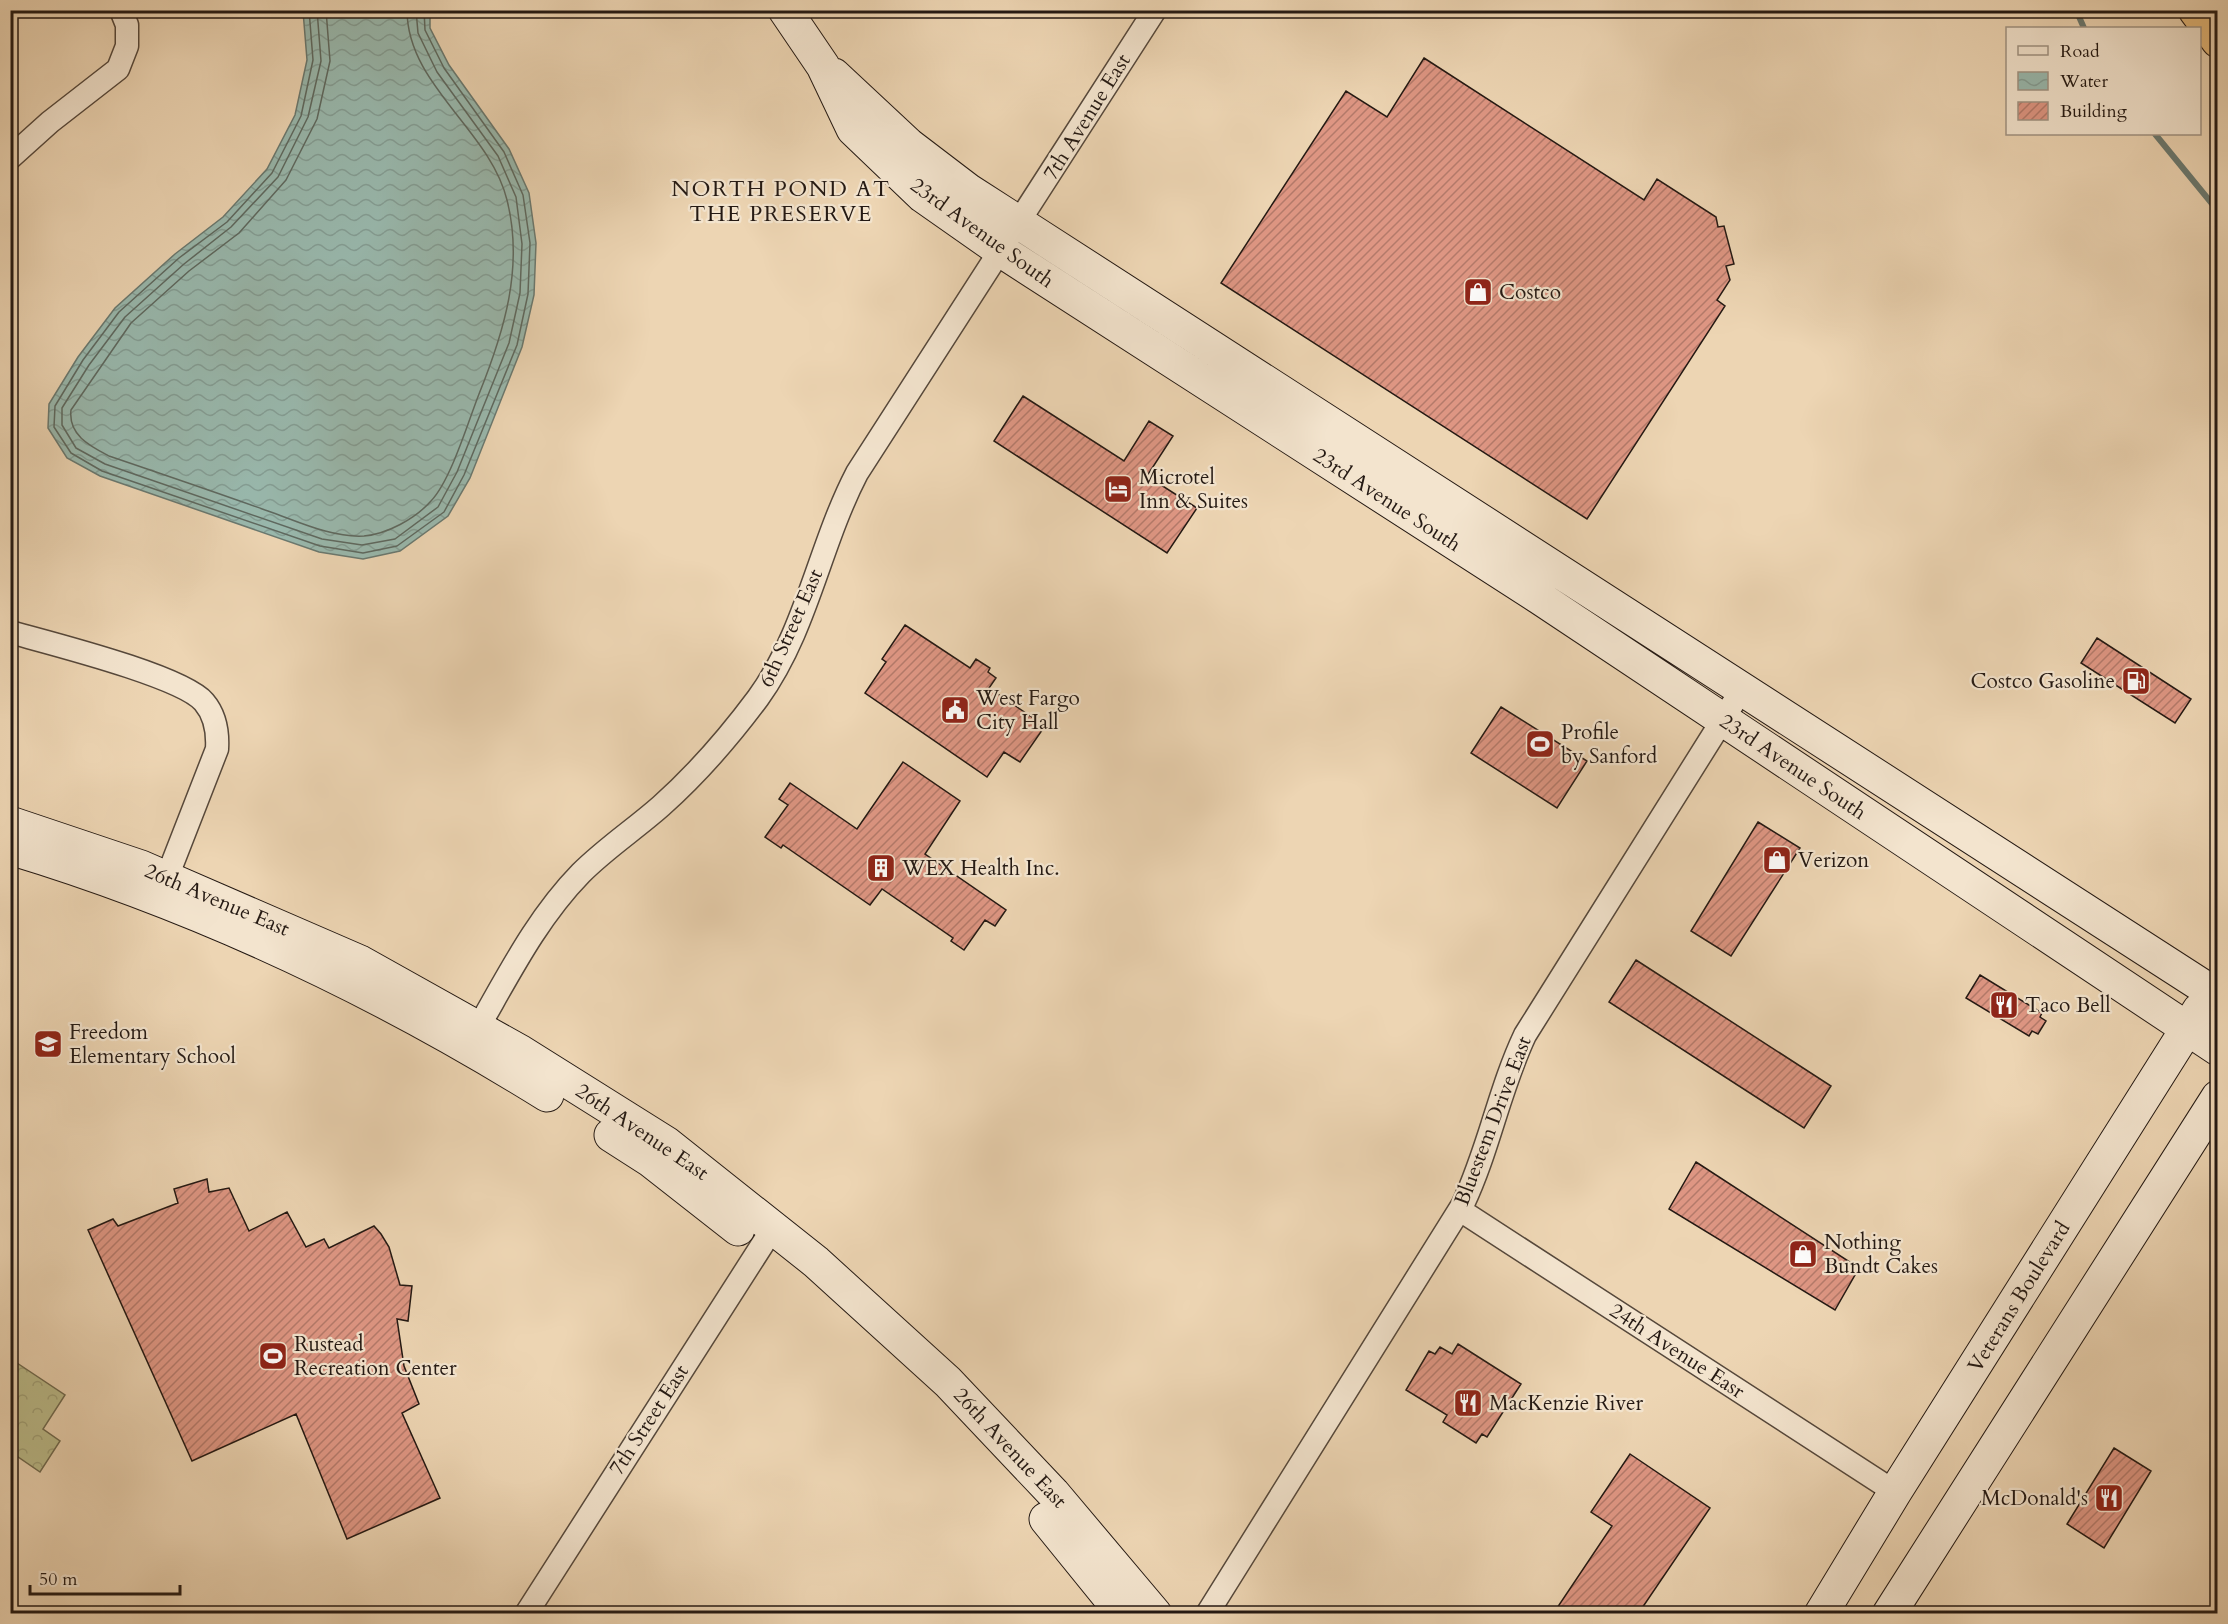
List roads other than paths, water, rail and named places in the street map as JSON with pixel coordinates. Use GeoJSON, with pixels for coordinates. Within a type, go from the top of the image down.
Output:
{"type":"FeatureCollection","features":[{"type":"Feature","properties":{"kind":"highway"},"geometry":{"type":"LineString","coordinates":[[2195,10],[2217,40]]}},
{"type":"Feature","properties":{"kind":"street"},"geometry":{"type":"LineString","coordinates":[[10,158],[50,122],[118,69],[127,46],[127,25],[121,10]]}},
{"type":"Feature","properties":{"kind":"street"},"geometry":{"type":"LineString","coordinates":[[785,10],[823,66]]}},
{"type":"Feature","properties":{"kind":"street","name":"7th Avenue East"},"geometry":{"type":"LineString","coordinates":[[1019,223],[1155,10]]}},
{"type":"Feature","properties":{"kind":"street","name":"23rd Avenue South"},"geometry":{"type":"LineString","coordinates":[[823,66],[909,145],[968,190],[1742,689],[2215,990]]}},
{"type":"Feature","properties":{"kind":"street","name":"23rd Avenue South"},"geometry":{"type":"LineString","coordinates":[[823,66],[853,129],[923,196],[1000,250],[1540,598],[2217,1049]]}},
{"type":"Feature","properties":{"kind":"street","name":"6th Street East"},"geometry":{"type":"LineString","coordinates":[[475,1040],[529,939],[563,893],[603,853],[698,773],[760,695],[798,622],[834,522],[857,473],[1019,223]]}},
{"type":"Feature","properties":{"kind":"street"},"geometry":{"type":"LineString","coordinates":[[10,632],[133,669],[186,689],[204,702],[212,714],[217,725],[217,749],[162,890]]}},
{"type":"Feature","properties":{"kind":"street","name":"Bluestem Drive East"},"geometry":{"type":"LineString","coordinates":[[1207,1614],[1460,1210],[1481,1163],[1503,1086],[1525,1035],[1742,689]]}},
{"type":"Feature","properties":{"kind":"street","name":"26th Avenue East"},"geometry":{"type":"LineString","coordinates":[[10,823],[141,867],[162,890]]}},
{"type":"Feature","properties":{"kind":"street","name":"26th Avenue East"},"geometry":{"type":"LineString","coordinates":[[10,848],[162,890],[235,906],[360,962],[475,1040],[666,1143],[767,1237],[800,1278],[930,1395],[1035,1505],[1123,1614]]}},
{"type":"Feature","properties":{"kind":"street","name":"Veterans Boulevard"},"geometry":{"type":"LineString","coordinates":[[1821,1614],[1895,1492],[2187,1029],[2215,990]]}},
{"type":"Feature","properties":{"kind":"street"},"geometry":{"type":"LineString","coordinates":[[1889,1614],[2217,1097]]}},
{"type":"Feature","properties":{"kind":"street","name":"24th Avenue Easr"},"geometry":{"type":"LineString","coordinates":[[1460,1210],[1895,1492]]}},
{"type":"Feature","properties":{"kind":"street","name":"26th Avenue East"},"geometry":{"type":"LineString","coordinates":[[767,1237],[816,1262],[948,1382],[1053,1493],[1155,1614]]}},
{"type":"Feature","properties":{"kind":"street","name":"7th Street East"},"geometry":{"type":"LineString","coordinates":[[526,1614],[767,1237]]}},
{"type":"Feature","properties":{"kind":"water"},"geometry":{"type":"Polygon","coordinates":[[[303,11],[430,11],[430,28],[449,65],[509,149],[529,193],[536,243],[534,295],[522,347],[470,478],[448,516],[400,551],[363,559],[319,552],[100,476],[67,458],[48,428],[49,404],[78,357],[115,308],[175,254],[223,217],[267,169],[295,115],[307,60],[303,11]]]}},
{"type":"Feature","properties":{"kind":"waterway"},"geometry":{"type":"LineString","coordinates":[[2076,10],[2084,27]]}},
{"type":"Feature","properties":{"kind":"waterway"},"geometry":{"type":"LineString","coordinates":[[2156,135],[2218,211]]}},
{"type":"Feature","properties":{"kind":"place","name":"Costco"},"geometry":{"type":"Point","coordinates":[1478,292]}},
{"type":"Feature","properties":{"kind":"place","name":"Microtel Inn & Suites"},"geometry":{"type":"Point","coordinates":[1118,489]}},
{"type":"Feature","properties":{"kind":"place","name":"Costco Gasoline"},"geometry":{"type":"Point","coordinates":[2136,681]}},
{"type":"Feature","properties":{"kind":"place","name":"West Fargo City Hall"},"geometry":{"type":"Point","coordinates":[955,710]}},
{"type":"Feature","properties":{"kind":"place","name":"Profile by Sanford"},"geometry":{"type":"Point","coordinates":[1540,744]}},
{"type":"Feature","properties":{"kind":"place","name":"Verizon"},"geometry":{"type":"Point","coordinates":[1777,860]}},
{"type":"Feature","properties":{"kind":"place","name":"WEX Health Inc."},"geometry":{"type":"Point","coordinates":[881,868]}},
{"type":"Feature","properties":{"kind":"place","name":"Taco Bell"},"geometry":{"type":"Point","coordinates":[2004,1005]}},
{"type":"Feature","properties":{"kind":"place","name":"Freedom Elementary School"},"geometry":{"type":"Point","coordinates":[48,1044]}},
{"type":"Feature","properties":{"kind":"place","name":"Nothing Bundt Cakes"},"geometry":{"type":"Point","coordinates":[1803,1254]}},
{"type":"Feature","properties":{"kind":"place","name":"Rustead Recreation Center"},"geometry":{"type":"Point","coordinates":[273,1356]}},
{"type":"Feature","properties":{"kind":"place","name":"MacKenzie River"},"geometry":{"type":"Point","coordinates":[1468,1403]}},
{"type":"Feature","properties":{"kind":"place","name":"McDonald's"},"geometry":{"type":"Point","coordinates":[2109,1498]}},
{"type":"Feature","properties":{"kind":"district","name":"NORTH POND AT THE PRESERVE"},"geometry":{"type":"Point","coordinates":[781,202]}}]}
